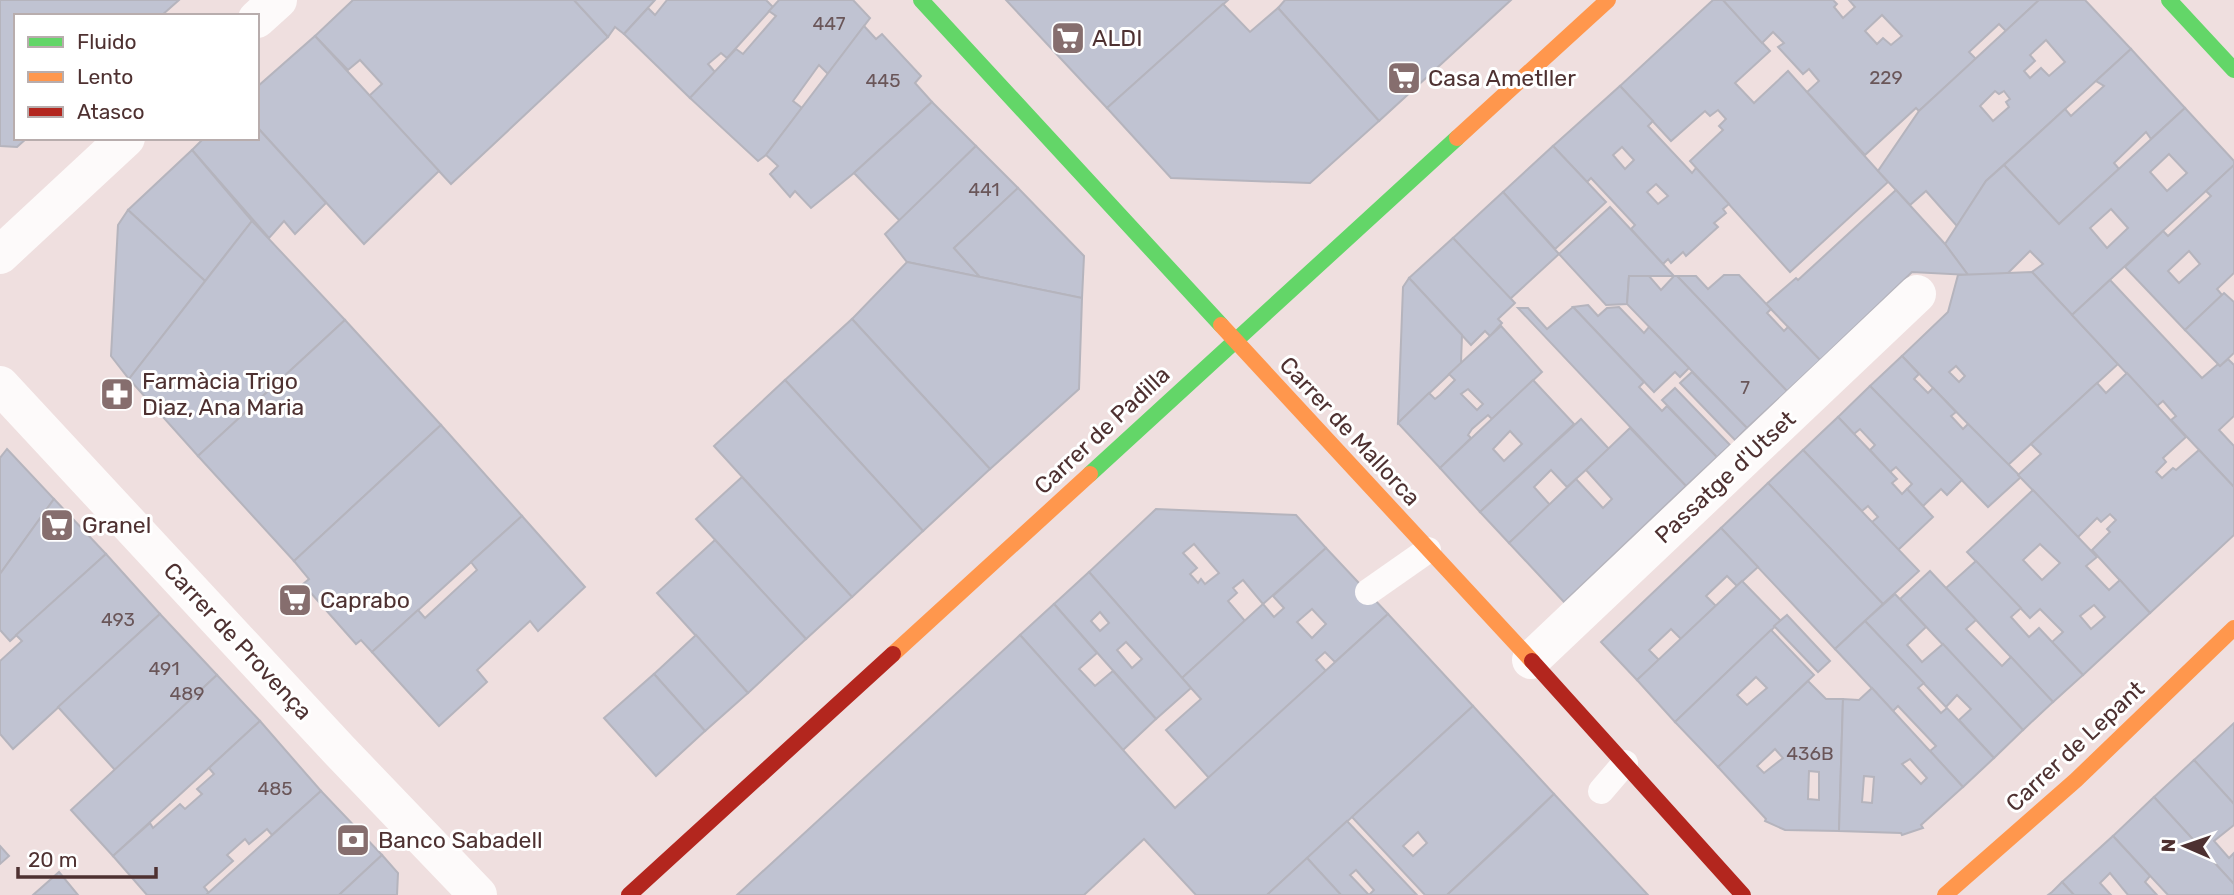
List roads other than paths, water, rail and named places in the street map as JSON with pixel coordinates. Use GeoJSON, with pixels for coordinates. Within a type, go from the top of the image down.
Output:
{"type":"FeatureCollection","features":[{"type":"Feature","properties":{"kind":"main road","name":"Carrer de Mallorca"},"geometry":{"type":"LineString","coordinates":[[922,0],[1531,660],[1743,895]]}},
{"type":"Feature","properties":{"kind":"main road","name":"Carrer de Padilla"},"geometry":{"type":"LineString","coordinates":[[629,895],[1608,0]]}},
{"type":"Feature","properties":{"kind":"main road"},"geometry":{"type":"LineString","coordinates":[[2169,0],[2234,70]]}},
{"type":"Feature","properties":{"kind":"main road","name":"Carrer de Lepant"},"geometry":{"type":"LineString","coordinates":[[1945,895],[2076,780],[2234,628]]}},
{"type":"Feature","properties":{"kind":"street"},"geometry":{"type":"LineString","coordinates":[[259,17],[278,0]]}},
{"type":"Feature","properties":{"kind":"street"},"geometry":{"type":"LineString","coordinates":[[0,255],[124,140]]}},
{"type":"Feature","properties":{"kind":"street","name":"Passatge d'Utset"},"geometry":{"type":"LineString","coordinates":[[1531,660],[1917,294]]}},
{"type":"Feature","properties":{"kind":"street","name":"Carrer de Provença"},"geometry":{"type":"LineString","coordinates":[[0,385],[339,750],[478,895]]}},
{"type":"Feature","properties":{"kind":"lane"},"geometry":{"type":"LineString","coordinates":[[1367,592],[1428,550]]}},
{"type":"Feature","properties":{"kind":"lane"},"geometry":{"type":"LineString","coordinates":[[1601,791],[1625,763]]}},
{"type":"Feature","properties":{"kind":"place","name":"ALDI"},"geometry":{"type":"Point","coordinates":[1068,38]}},
{"type":"Feature","properties":{"kind":"place","name":"Casa Ametller"},"geometry":{"type":"Point","coordinates":[1404,78]}},
{"type":"Feature","properties":{"kind":"place","name":"Farmàcia Trigo Diaz, Ana Maria"},"geometry":{"type":"Point","coordinates":[117,394]}},
{"type":"Feature","properties":{"kind":"place","name":"Granel"},"geometry":{"type":"Point","coordinates":[57,525]}},
{"type":"Feature","properties":{"kind":"place","name":"Caprabo"},"geometry":{"type":"Point","coordinates":[295,600]}},
{"type":"Feature","properties":{"kind":"place","name":"Banco Sabadell"},"geometry":{"type":"Point","coordinates":[353,840]}}]}
